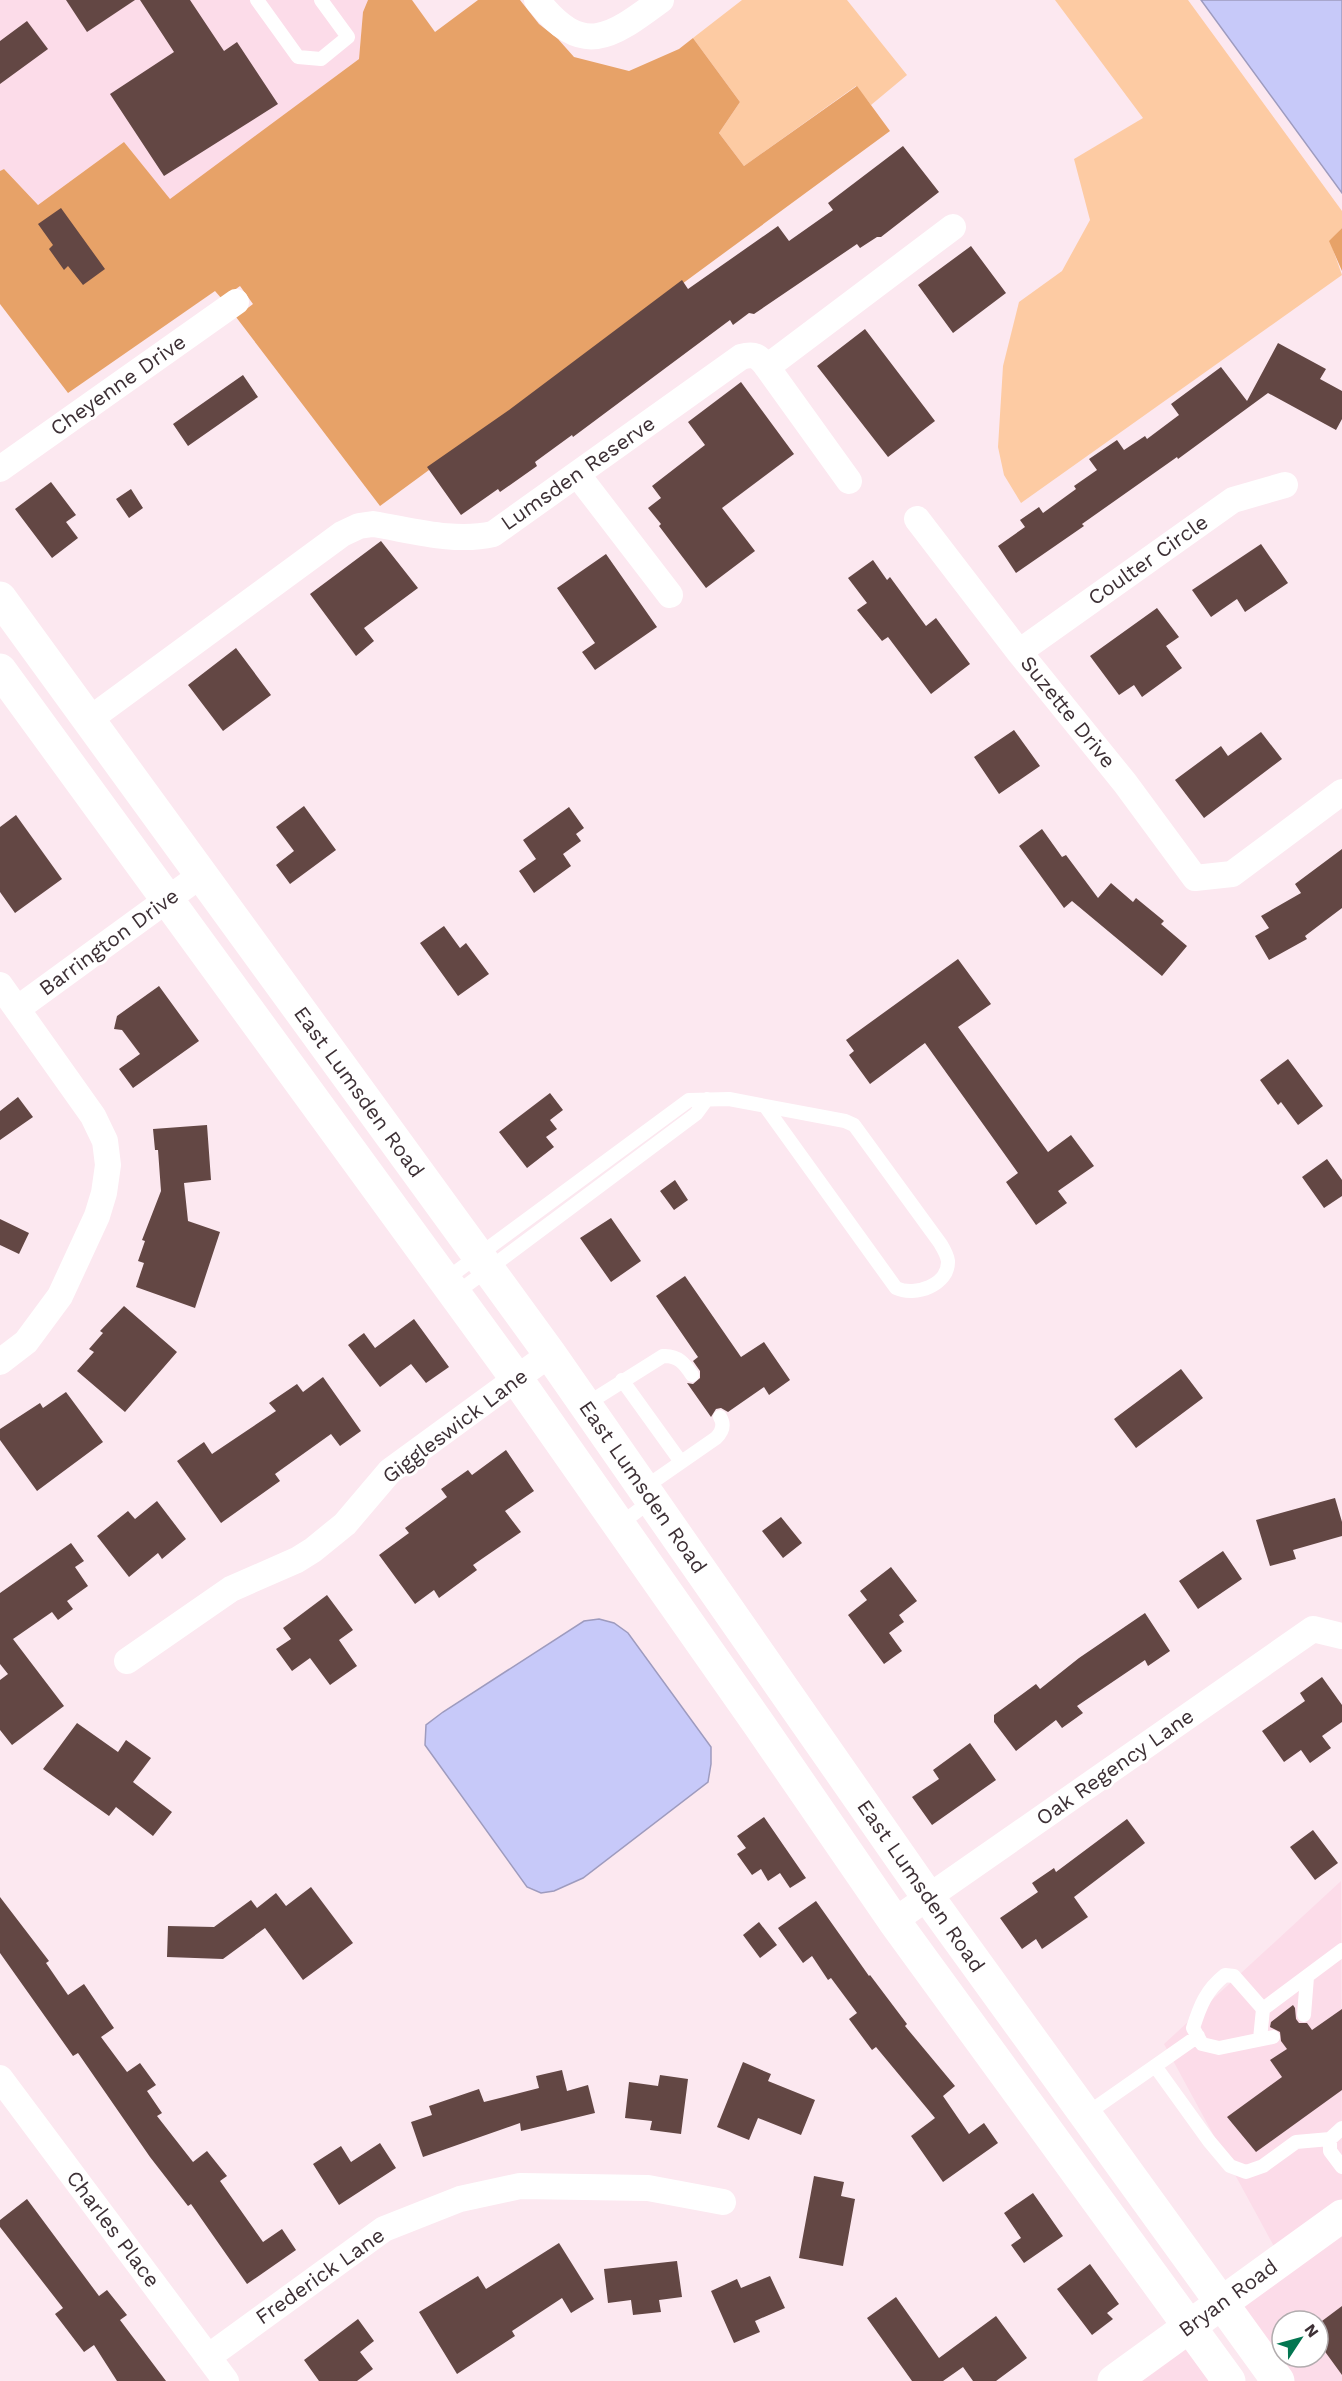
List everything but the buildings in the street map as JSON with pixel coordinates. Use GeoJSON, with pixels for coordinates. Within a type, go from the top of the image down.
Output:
{"type":"FeatureCollection","features":[{"type":"Feature","properties":{"kind":"main road","name":"East Lumsden Road"},"geometry":{"type":"LineString","coordinates":[[0,598],[550,1354],[927,1897],[1278,2381]]}},
{"type":"Feature","properties":{"kind":"main road","name":"East Lumsden Road"},"geometry":{"type":"LineString","coordinates":[[0,670],[516,1378],[894,1922],[1229,2381]]}},
{"type":"Feature","properties":{"kind":"main road","name":"Bryan Road"},"geometry":{"type":"LineString","coordinates":[[1114,2381],[1342,2216]]}},
{"type":"Feature","properties":{"kind":"street"},"geometry":{"type":"LineString","coordinates":[[537,0],[559,25],[570,31],[595,38],[622,28],[662,0]]}},
{"type":"Feature","properties":{"kind":"street"},"geometry":{"type":"LineString","coordinates":[[849,482],[767,366],[953,227]]}},
{"type":"Feature","properties":{"kind":"street","name":"Cheyenne Drive"},"geometry":{"type":"LineString","coordinates":[[0,469],[236,302]]}},
{"type":"Feature","properties":{"kind":"street","name":"Lumsden Reserve"},"geometry":{"type":"LineString","coordinates":[[90,719],[342,534],[359,526],[373,524],[459,538],[477,538],[493,534],[741,357],[751,354],[760,358],[767,366]]}},
{"type":"Feature","properties":{"kind":"street"},"geometry":{"type":"LineString","coordinates":[[577,474],[670,595]]}},
{"type":"Feature","properties":{"kind":"street","name":"Coulter Circle"},"geometry":{"type":"LineString","coordinates":[[1019,652],[1233,500],[1285,485]]}},
{"type":"Feature","properties":{"kind":"street","name":"Suzette Drive"},"geometry":{"type":"LineString","coordinates":[[917,519],[1019,652],[1125,783],[1195,878],[1232,874],[1342,792]]}},
{"type":"Feature","properties":{"kind":"street","name":"Barrington Drive"},"geometry":{"type":"LineString","coordinates":[[17,1009],[201,874]]}},
{"type":"Feature","properties":{"kind":"street","name":"Barrington Drive"},"geometry":{"type":"LineString","coordinates":[[0,986],[93,1116],[105,1141],[108,1165],[104,1193],[97,1216],[60,1296],[26,1342],[0,1362]]}},
{"type":"Feature","properties":{"kind":"street","name":"Giggleswick Lane"},"geometry":{"type":"LineString","coordinates":[[127,1661],[231,1589],[297,1560],[331,1538],[390,1471],[550,1354]]}},
{"type":"Feature","properties":{"kind":"street","name":"Oak Regency Lane"},"geometry":{"type":"LineString","coordinates":[[894,1922],[1313,1629],[1342,1636]]}},
{"type":"Feature","properties":{"kind":"street","name":"Charles Place"},"geometry":{"type":"LineString","coordinates":[[0,2078],[226,2381]]}},
{"type":"Feature","properties":{"kind":"street","name":"Frederick Lane"},"geometry":{"type":"LineString","coordinates":[[208,2357],[384,2229],[460,2199],[520,2186],[648,2188],[723,2202]]}},
{"type":"Feature","properties":{"kind":"lane"},"geometry":{"type":"LineString","coordinates":[[257,0],[298,57],[321,59],[348,38],[321,0]]}},
{"type":"Feature","properties":{"kind":"lane"},"geometry":{"type":"LineString","coordinates":[[449,1287],[696,1114],[707,1099],[729,1099],[765,1106],[845,1122],[854,1125],[940,1243],[948,1260],[944,1276],[936,1283],[921,1290],[903,1292],[896,1288],[765,1106]]}},
{"type":"Feature","properties":{"kind":"lane"},"geometry":{"type":"LineString","coordinates":[[585,1405],[663,1356],[670,1356],[686,1366],[692,1376]]}},
{"type":"Feature","properties":{"kind":"lane"},"geometry":{"type":"LineString","coordinates":[[622,1380],[681,1462]]}},
{"type":"Feature","properties":{"kind":"lane"},"geometry":{"type":"LineString","coordinates":[[619,1525],[681,1462],[721,1432],[723,1424],[720,1417]]}},
{"type":"Feature","properties":{"kind":"lane"},"geometry":{"type":"LineString","coordinates":[[1263,2009],[1342,1950]]}},
{"type":"Feature","properties":{"kind":"lane"},"geometry":{"type":"LineString","coordinates":[[1225,1975],[1234,1976],[1263,2009],[1266,2038],[1219,2048],[1202,2044],[1193,2028],[1200,2005],[1213,1985],[1225,1975]]}},
{"type":"Feature","properties":{"kind":"lane"},"geometry":{"type":"LineString","coordinates":[[1304,2015],[1307,1977]]}},
{"type":"Feature","properties":{"kind":"lane"},"geometry":{"type":"LineString","coordinates":[[1084,2115],[1198,2036]]}},
{"type":"Feature","properties":{"kind":"lane"},"geometry":{"type":"LineString","coordinates":[[1155,2066],[1209,2141],[1230,2166],[1246,2172],[1263,2166],[1296,2142],[1330,2145]]}},
{"type":"Feature","properties":{"kind":"lane"},"geometry":{"type":"LineString","coordinates":[[1330,2145],[1342,2128]]}},
{"type":"Feature","properties":{"kind":"lane"},"geometry":{"type":"LineString","coordinates":[[1330,2145],[1342,2167]]}},
{"type":"Feature","properties":{"kind":"shaded area"},"geometry":{"type":"Polygon","coordinates":[[[0,0],[368,0],[363,12],[359,59],[170,200],[124,142],[38,205],[4,169],[0,171],[0,0]]]}},
{"type":"Feature","properties":{"kind":"shaded area"},"geometry":{"type":"Polygon","coordinates":[[[368,0],[412,0],[435,32],[478,0],[520,0],[539,24],[558,39],[574,57],[629,71],[679,49],[693,38],[740,102],[719,133],[744,166],[857,86],[890,131],[380,506],[236,317],[253,304],[240,286],[222,299],[215,291],[68,393],[0,304],[0,171],[4,169],[38,205],[124,142],[170,199],[359,59],[363,12],[368,0]]]}},
{"type":"Feature","properties":{"kind":"shaded area"},"geometry":{"type":"Polygon","coordinates":[[[742,0],[847,0],[907,75],[871,105],[856,86],[744,166],[719,133],[740,102],[693,38],[742,0]]]}},
{"type":"Feature","properties":{"kind":"shaded area"},"geometry":{"type":"Polygon","coordinates":[[[1055,0],[1188,0],[1342,211],[1342,228],[1330,241],[1342,275],[1021,503],[1004,475],[998,447],[1003,366],[1019,302],[1062,271],[1090,220],[1074,159],[1143,118],[1055,0]]]}},
{"type":"Feature","properties":{"kind":"shaded area"},"geometry":{"type":"Polygon","coordinates":[[[1342,228],[1342,271],[1329,241],[1342,228]]]}},
{"type":"Feature","properties":{"kind":"shaded area"},"geometry":{"type":"Polygon","coordinates":[[[1341,1881],[1342,2203],[1276,2250],[1164,2044],[1341,1881]]]}},
{"type":"Feature","properties":{"kind":"shaded area"},"geometry":{"type":"Polygon","coordinates":[[[1342,2230],[1342,2381],[1294,2381],[1285,2369],[1330,2369],[1330,2309],[1270,2309],[1270,2348],[1238,2305],[1342,2230]]]}},
{"type":"Feature","properties":{"kind":"shaded area"},"geometry":{"type":"Polygon","coordinates":[[[1185,2343],[1213,2381],[1133,2381],[1185,2343]]]}},
{"type":"Feature","properties":{"kind":"water"},"geometry":{"type":"Polygon","coordinates":[[[1201,0],[1342,0],[1342,193],[1201,0]]]}},
{"type":"Feature","properties":{"kind":"water"},"geometry":{"type":"Polygon","coordinates":[[[599,1619],[614,1623],[628,1633],[711,1747],[708,1782],[583,1878],[554,1891],[541,1893],[527,1887],[425,1745],[426,1725],[584,1621],[599,1619]]]}}]}
